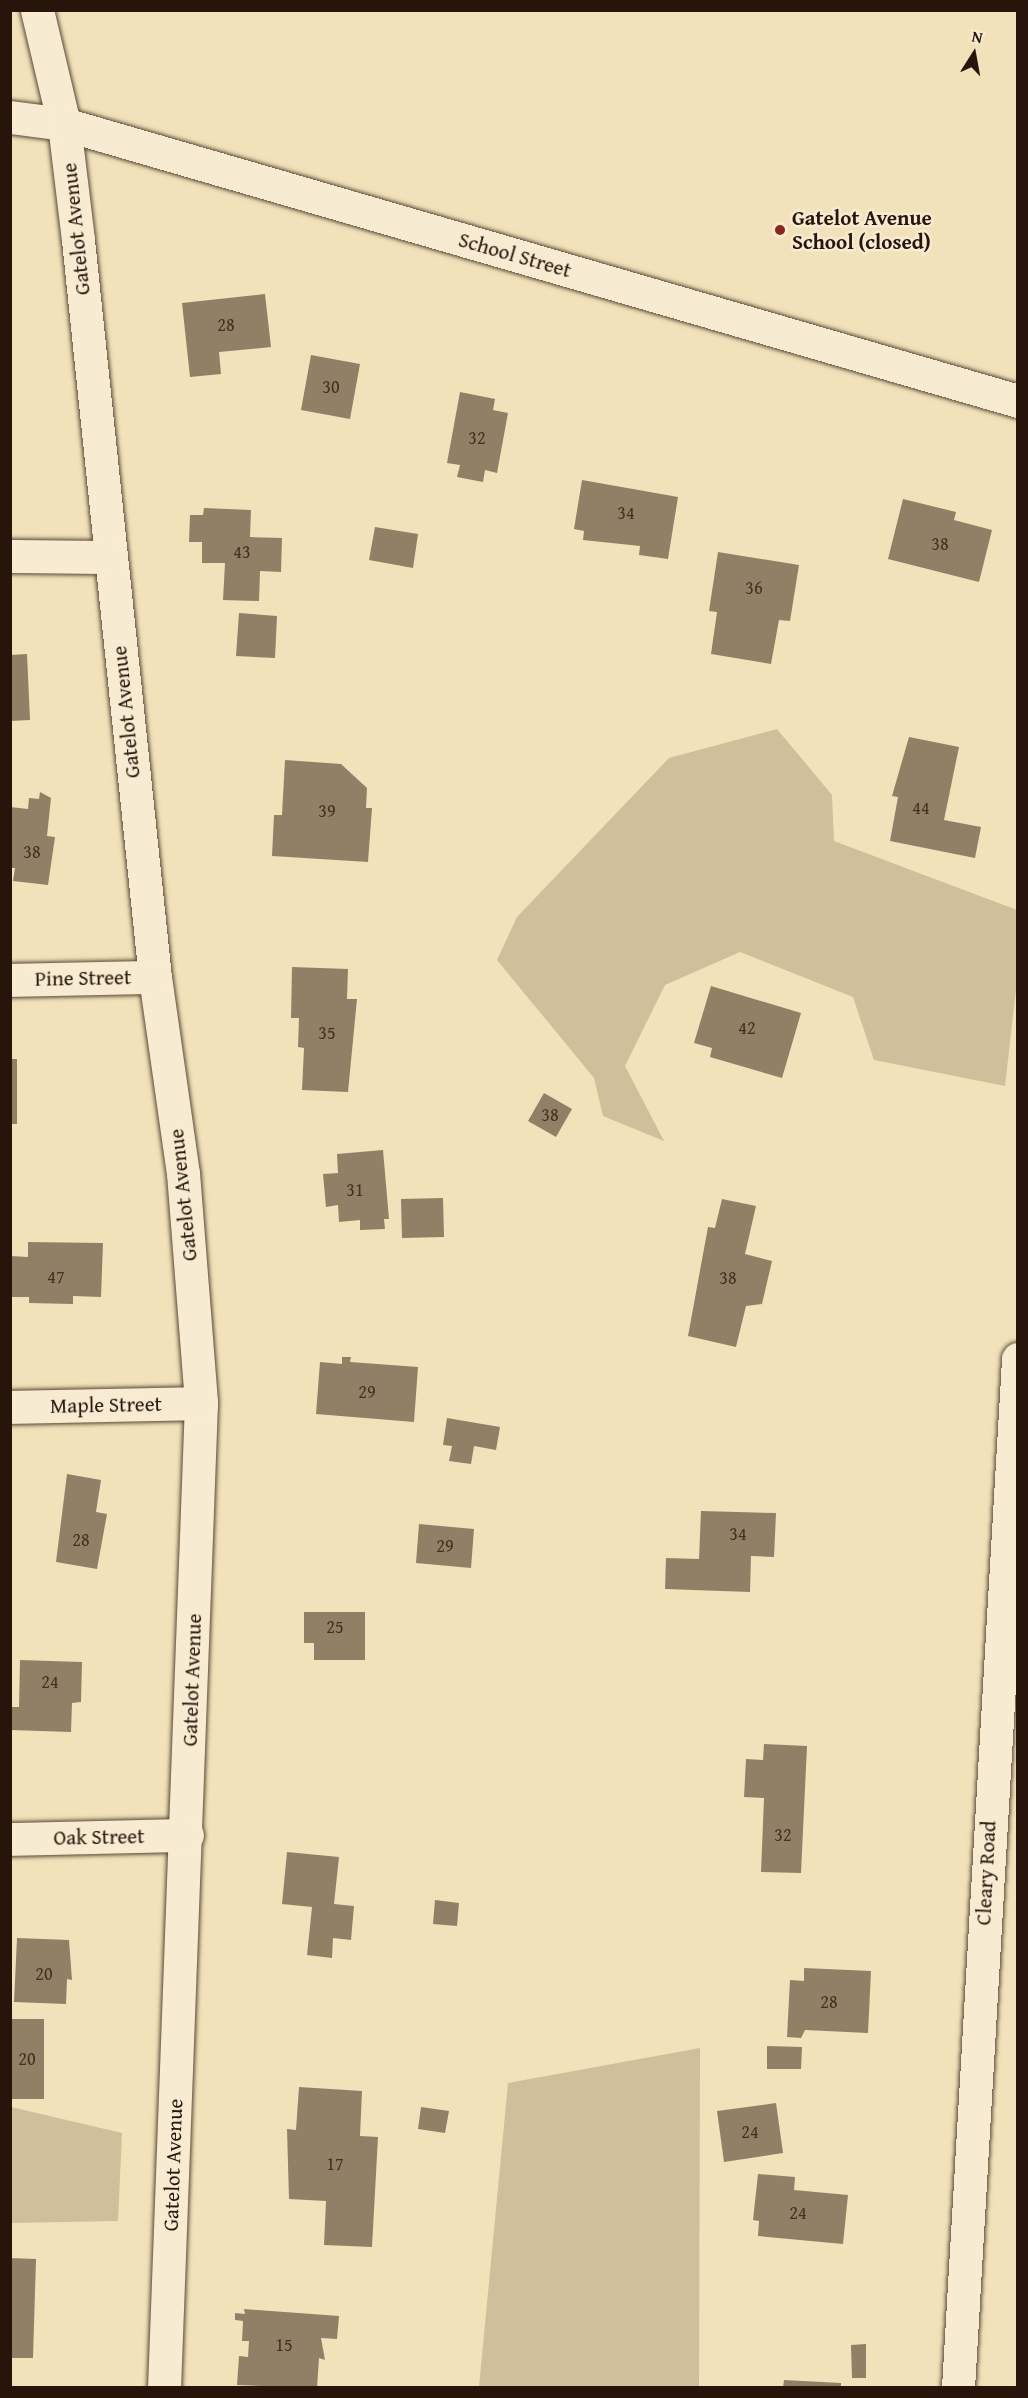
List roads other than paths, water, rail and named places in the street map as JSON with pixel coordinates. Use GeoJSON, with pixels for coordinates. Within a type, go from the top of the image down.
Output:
{"type":"FeatureCollection","features":[{"type":"Feature","properties":{"kind":"street","name":"Gatelot Avenue"},"geometry":{"type":"LineString","coordinates":[[37,10],[64,124],[155,977],[183,1173],[201,1403],[187,1835],[164,2388]]}},
{"type":"Feature","properties":{"kind":"street","name":"School Street"},"geometry":{"type":"LineString","coordinates":[[10,117],[64,124],[1017,401]]}},
{"type":"Feature","properties":{"kind":"street"},"geometry":{"type":"LineString","coordinates":[[10,556],[109,557]]}},
{"type":"Feature","properties":{"kind":"street","name":"Pine Street"},"geometry":{"type":"LineString","coordinates":[[10,980],[155,977]]}},
{"type":"Feature","properties":{"kind":"street","name":"Cleary Road"},"geometry":{"type":"LineString","coordinates":[[958,2388],[1017,1359]]}},
{"type":"Feature","properties":{"kind":"street","name":"Maple Street"},"geometry":{"type":"LineString","coordinates":[[10,1407],[201,1403]]}},
{"type":"Feature","properties":{"kind":"street","name":"Oak Street"},"geometry":{"type":"LineString","coordinates":[[10,1839],[187,1835]]}},
{"type":"Feature","properties":{"kind":"place","name":"Gatelot Avenue School (closed)"},"geometry":{"type":"Point","coordinates":[780,230]}}]}
